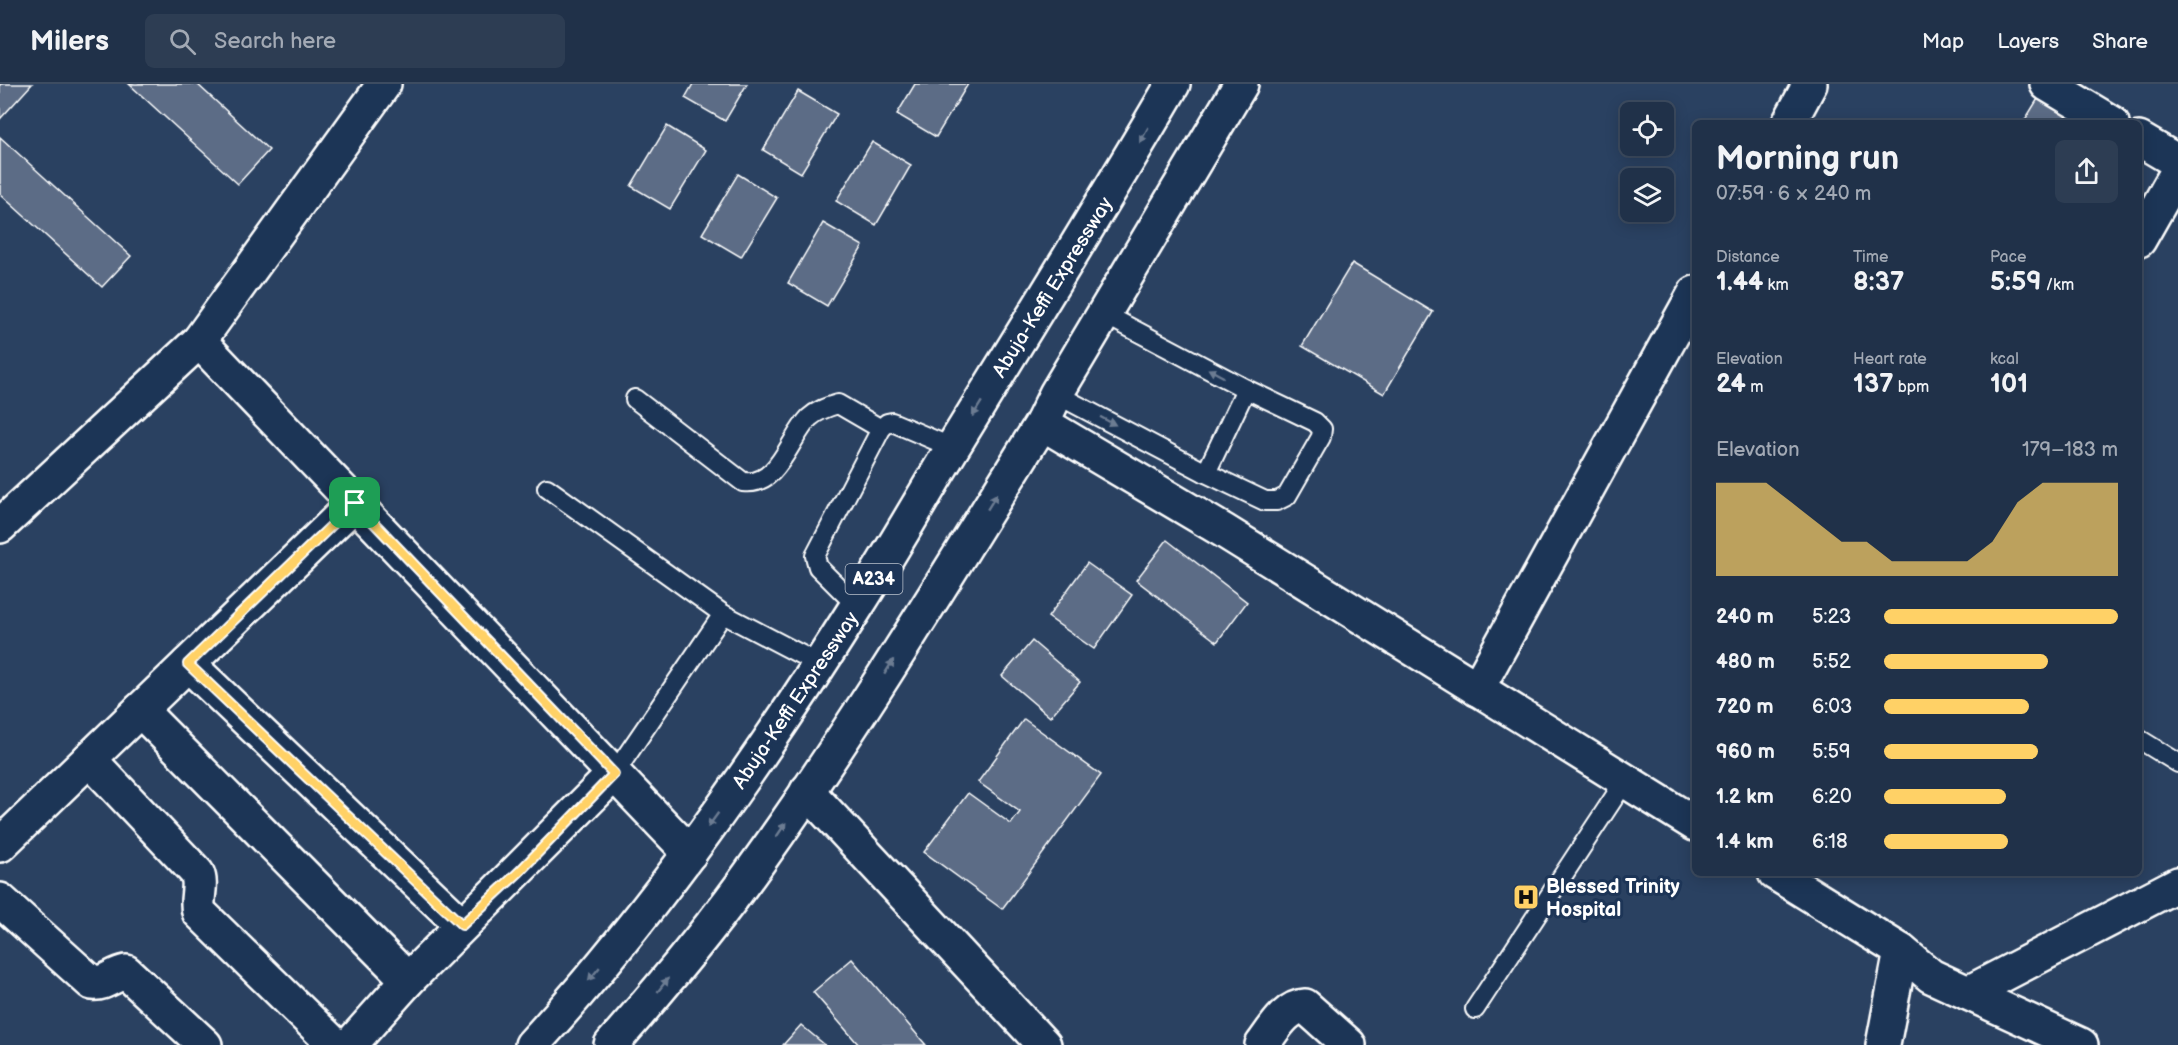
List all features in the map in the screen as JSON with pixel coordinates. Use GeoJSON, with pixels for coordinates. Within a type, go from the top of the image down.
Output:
{"type":"FeatureCollection","features":[{"type":"Feature","properties":{"kind":"main road"},"geometry":{"type":"LineString","coordinates":[[0,526],[199,341],[384,84]]}},
{"type":"Feature","properties":{"kind":"main road","name":"Abuja-Keffi Expressway"},"geometry":{"type":"LineString","coordinates":[[532,1045],[608,959],[690,853],[756,762],[857,606],[1100,210],[1173,84]]}},
{"type":"Feature","properties":{"kind":"main road","name":"A234"},"geometry":{"type":"LineString","coordinates":[[611,1045],[656,993],[758,863],[865,706],[1049,408],[1241,84]]}},
{"type":"Feature","properties":{"kind":"main road"},"geometry":{"type":"LineString","coordinates":[[1790,120],[1810,84]]}},
{"type":"Feature","properties":{"kind":"main road"},"geometry":{"type":"LineString","coordinates":[[2047,84],[2107,120]]}},
{"type":"Feature","properties":{"kind":"main road"},"geometry":{"type":"LineString","coordinates":[[2142,141],[2178,162]]}},
{"type":"Feature","properties":{"kind":"main road"},"geometry":{"type":"LineString","coordinates":[[2142,235],[2178,171]]}},
{"type":"Feature","properties":{"kind":"main road"},"geometry":{"type":"LineString","coordinates":[[1477,689],[1692,298]]}},
{"type":"Feature","properties":{"kind":"main road"},"geometry":{"type":"LineString","coordinates":[[199,341],[690,853]]}},
{"type":"Feature","properties":{"kind":"main road"},"geometry":{"type":"LineString","coordinates":[[1049,408],[1224,531],[1692,822]]}},
{"type":"Feature","properties":{"kind":"main road"},"geometry":{"type":"LineString","coordinates":[[0,845],[355,503]]}},
{"type":"Feature","properties":{"kind":"main road"},"geometry":{"type":"LineString","coordinates":[[188,664],[462,925]]}},
{"type":"Feature","properties":{"kind":"main road"},"geometry":{"type":"LineString","coordinates":[[140,710],[408,981]]}},
{"type":"Feature","properties":{"kind":"main road"},"geometry":{"type":"LineString","coordinates":[[89,759],[197,873],[200,880],[196,904],[199,912],[335,1045]]}},
{"type":"Feature","properties":{"kind":"main road"},"geometry":{"type":"LineString","coordinates":[[350,1045],[462,925],[519,872],[614,774]]}},
{"type":"Feature","properties":{"kind":"main road"},"geometry":{"type":"LineString","coordinates":[[807,791],[1044,1045]]}},
{"type":"Feature","properties":{"kind":"main road"},"geometry":{"type":"LineString","coordinates":[[1781,876],[1901,951],[1931,976],[2081,1045]]}},
{"type":"Feature","properties":{"kind":"main road"},"geometry":{"type":"LineString","coordinates":[[1968,993],[2178,884]]}},
{"type":"Feature","properties":{"kind":"main road"},"geometry":{"type":"LineString","coordinates":[[0,900],[92,983],[98,984],[117,973],[126,972],[205,1045]]}},
{"type":"Feature","properties":{"kind":"main road"},"geometry":{"type":"LineString","coordinates":[[1883,1045],[1901,951]]}},
{"type":"Feature","properties":{"kind":"main road"},"geometry":{"type":"LineString","coordinates":[[1262,1045],[1287,1012],[1296,1006],[1305,1006],[1349,1045]]}},
{"type":"Feature","properties":{"kind":"lane"},"geometry":{"type":"LineString","coordinates":[[1049,408],[1206,473],[1265,501],[1277,501],[1287,496],[1321,438],[1322,429],[1315,422],[1246,389],[1104,314]]}},
{"type":"Feature","properties":{"kind":"lane"},"geometry":{"type":"LineString","coordinates":[[1206,473],[1246,389]]}},
{"type":"Feature","properties":{"kind":"lane"},"geometry":{"type":"LineString","coordinates":[[635,399],[743,482],[754,484],[770,476],[810,418],[824,408],[838,404],[881,429]]}},
{"type":"Feature","properties":{"kind":"lane"},"geometry":{"type":"LineString","coordinates":[[857,606],[818,567],[815,556],[881,429],[887,423],[892,422],[953,447]]}},
{"type":"Feature","properties":{"kind":"lane"},"geometry":{"type":"LineString","coordinates":[[547,488],[723,614],[819,664]]}},
{"type":"Feature","properties":{"kind":"lane"},"geometry":{"type":"LineString","coordinates":[[614,774],[723,614]]}},
{"type":"Feature","properties":{"kind":"lane"},"geometry":{"type":"LineString","coordinates":[[2142,741],[2178,763]]}},
{"type":"Feature","properties":{"kind":"lane"},"geometry":{"type":"LineString","coordinates":[[1475,1009],[1625,782]]}},
{"type":"Feature","properties":{"kind":"building"},"geometry":{"type":"Polygon","coordinates":[[[0,84],[32,84],[0,119],[0,84]]]}},
{"type":"Feature","properties":{"kind":"building"},"geometry":{"type":"Polygon","coordinates":[[[129,84],[197,84],[269,150],[238,184],[129,84]]]}},
{"type":"Feature","properties":{"kind":"building"},"geometry":{"type":"Polygon","coordinates":[[[693,84],[747,84],[725,121],[685,98],[693,84]]]}},
{"type":"Feature","properties":{"kind":"building"},"geometry":{"type":"Polygon","coordinates":[[[915,84],[968,84],[936,137],[897,114],[915,84]]]}},
{"type":"Feature","properties":{"kind":"building"},"geometry":{"type":"Polygon","coordinates":[[[798,91],[837,114],[801,173],[763,150],[798,91]]]}},
{"type":"Feature","properties":{"kind":"building"},"geometry":{"type":"Polygon","coordinates":[[[2039,97],[2079,120],[2025,120],[2039,97]]]}},
{"type":"Feature","properties":{"kind":"building"},"geometry":{"type":"Polygon","coordinates":[[[667,126],[706,150],[670,209],[631,186],[667,126]]]}},
{"type":"Feature","properties":{"kind":"building"},"geometry":{"type":"Polygon","coordinates":[[[0,137],[131,256],[102,287],[0,194],[0,137]]]}},
{"type":"Feature","properties":{"kind":"building"},"geometry":{"type":"Polygon","coordinates":[[[872,142],[911,165],[876,225],[836,201],[872,142]]]}},
{"type":"Feature","properties":{"kind":"building"},"geometry":{"type":"Polygon","coordinates":[[[738,174],[777,198],[741,257],[702,234],[738,174]]]}},
{"type":"Feature","properties":{"kind":"building"},"geometry":{"type":"Polygon","coordinates":[[[823,223],[863,246],[827,306],[788,283],[823,223]]]}},
{"type":"Feature","properties":{"kind":"building"},"geometry":{"type":"Polygon","coordinates":[[[1352,263],[1433,312],[1384,394],[1302,346],[1352,263]]]}},
{"type":"Feature","properties":{"kind":"building"},"geometry":{"type":"Polygon","coordinates":[[[1167,540],[1247,602],[1217,642],[1136,580],[1167,540]]]}},
{"type":"Feature","properties":{"kind":"building"},"geometry":{"type":"Polygon","coordinates":[[[1087,563],[1132,595],[1094,649],[1048,617],[1087,563]]]}},
{"type":"Feature","properties":{"kind":"building"},"geometry":{"type":"Polygon","coordinates":[[[1032,641],[1080,682],[1050,717],[1002,676],[1032,641]]]}},
{"type":"Feature","properties":{"kind":"building"},"geometry":{"type":"Polygon","coordinates":[[[1024,719],[1101,775],[1002,909],[924,852],[968,793],[1011,824],[1020,812],[978,782],[1024,719]]]}},
{"type":"Feature","properties":{"kind":"building"},"geometry":{"type":"Polygon","coordinates":[[[852,959],[926,1045],[859,1045],[813,992],[852,959]]]}},
{"type":"Feature","properties":{"kind":"building"},"geometry":{"type":"Polygon","coordinates":[[[801,1025],[825,1045],[783,1045],[801,1025]]]}},
{"type":"Feature","properties":{"kind":"place","name":"Blessed Trinity Hospital"},"geometry":{"type":"Point","coordinates":[1526,897]}},
{"type":"Feature","properties":{"kind":"route"},"geometry":{"type":"LineString","coordinates":[[355,503],[614,774],[519,872],[462,925],[188,664],[355,503]]}}]}
